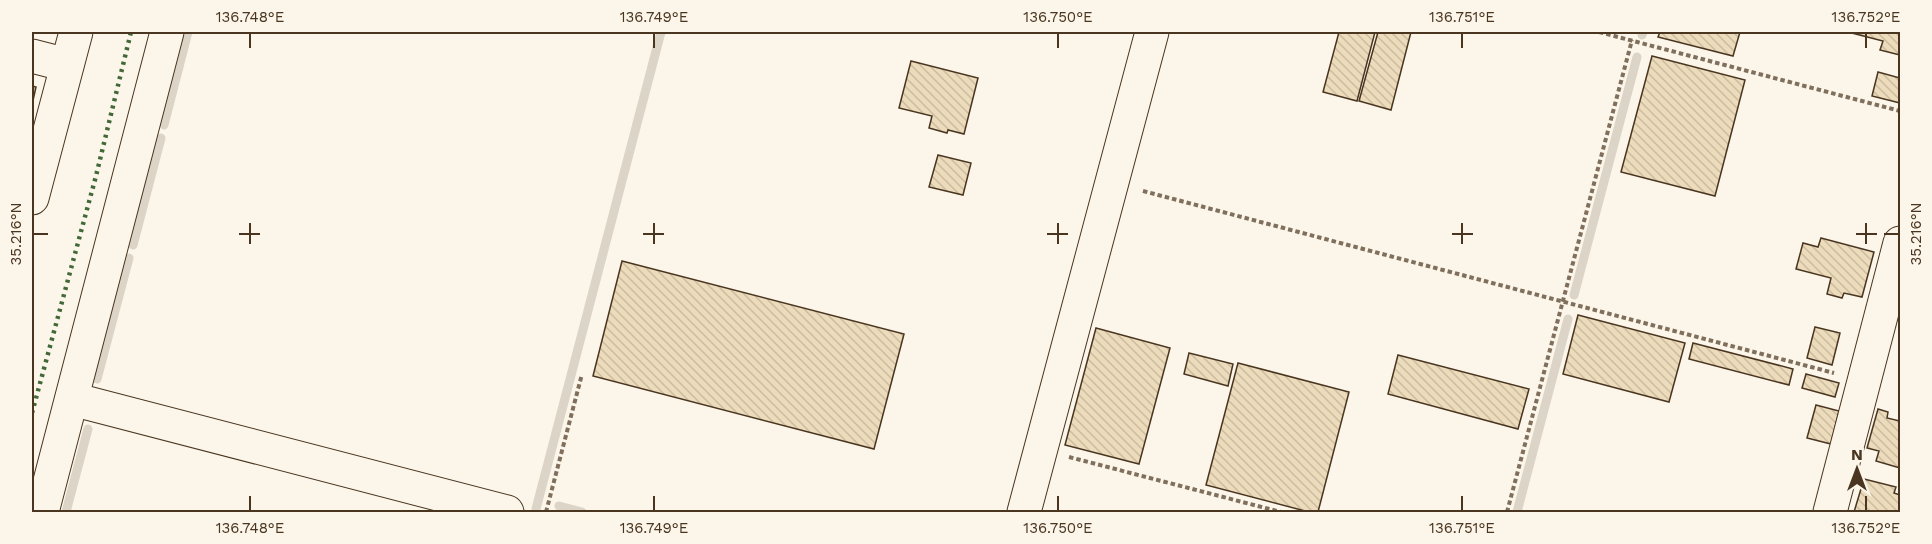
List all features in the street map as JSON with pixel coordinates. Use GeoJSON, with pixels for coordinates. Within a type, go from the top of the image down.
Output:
{"type":"FeatureCollection","features":[{"type":"Feature","properties":{"kind":"street"},"geometry":{"type":"LineString","coordinates":[[32,198],[76,32]]}},
{"type":"Feature","properties":{"kind":"street"},"geometry":{"type":"LineString","coordinates":[[42,513],[167,32]]}},
{"type":"Feature","properties":{"kind":"street"},"geometry":{"type":"LineString","coordinates":[[1024,513],[1152,32]]}},
{"type":"Feature","properties":{"kind":"street"},"geometry":{"type":"LineString","coordinates":[[32,56],[67,65]]}},
{"type":"Feature","properties":{"kind":"street"},"geometry":{"type":"LineString","coordinates":[[1830,513],[1900,243]]}},
{"type":"Feature","properties":{"kind":"street"},"geometry":{"type":"LineString","coordinates":[[72,399],[507,513]]}},
{"type":"Feature","properties":{"kind":"path"},"geometry":{"type":"LineString","coordinates":[[1599,32],[1900,111]]}},
{"type":"Feature","properties":{"kind":"path"},"geometry":{"type":"LineString","coordinates":[[1508,513],[1632,40]]}},
{"type":"Feature","properties":{"kind":"path"},"geometry":{"type":"LineString","coordinates":[[1112,183],[1864,381]]}},
{"type":"Feature","properties":{"kind":"path"},"geometry":{"type":"LineString","coordinates":[[546,513],[582,374]]}},
{"type":"Feature","properties":{"kind":"path"},"geometry":{"type":"LineString","coordinates":[[1041,450],[1281,513]]}},
{"type":"Feature","properties":{"kind":"building"},"geometry":{"type":"Polygon","coordinates":[[[1339,32],[1375,32],[1357,101],[1323,92],[1339,32]]]}},
{"type":"Feature","properties":{"kind":"building"},"geometry":{"type":"Polygon","coordinates":[[[1378,32],[1411,32],[1391,110],[1359,101],[1378,32]]]}},
{"type":"Feature","properties":{"kind":"building"},"geometry":{"type":"Polygon","coordinates":[[[1660,32],[1740,32],[1733,56],[1658,37],[1660,32]]]}},
{"type":"Feature","properties":{"kind":"building"},"geometry":{"type":"Polygon","coordinates":[[[1853,32],[1900,32],[1900,55],[1880,50],[1883,41],[1853,32]]]}},
{"type":"Feature","properties":{"kind":"building"},"geometry":{"type":"Polygon","coordinates":[[[1652,56],[1745,80],[1715,196],[1621,172],[1652,56]]]}},
{"type":"Feature","properties":{"kind":"building"},"geometry":{"type":"Polygon","coordinates":[[[911,61],[978,78],[964,134],[948,130],[947,133],[929,128],[932,116],[899,108],[911,61]]]}},
{"type":"Feature","properties":{"kind":"building"},"geometry":{"type":"Polygon","coordinates":[[[1878,72],[1900,78],[1900,103],[1872,96],[1878,72]]]}},
{"type":"Feature","properties":{"kind":"building"},"geometry":{"type":"Polygon","coordinates":[[[32,86],[36,87],[32,105],[32,86]]]}},
{"type":"Feature","properties":{"kind":"building"},"geometry":{"type":"Polygon","coordinates":[[[938,155],[971,163],[963,195],[929,187],[938,155]]]}},
{"type":"Feature","properties":{"kind":"building"},"geometry":{"type":"Polygon","coordinates":[[[1821,238],[1874,252],[1862,297],[1844,293],[1842,298],[1827,294],[1831,278],[1796,269],[1803,243],[1818,247],[1821,238]]]}},
{"type":"Feature","properties":{"kind":"building"},"geometry":{"type":"Polygon","coordinates":[[[622,261],[904,334],[874,449],[593,376],[622,261]]]}},
{"type":"Feature","properties":{"kind":"building"},"geometry":{"type":"Polygon","coordinates":[[[1578,315],[1685,343],[1669,402],[1563,374],[1578,315]]]}},
{"type":"Feature","properties":{"kind":"building"},"geometry":{"type":"Polygon","coordinates":[[[1815,327],[1840,333],[1832,365],[1807,358],[1815,327]]]}},
{"type":"Feature","properties":{"kind":"building"},"geometry":{"type":"Polygon","coordinates":[[[1096,328],[1170,348],[1139,464],[1065,445],[1096,328]]]}},
{"type":"Feature","properties":{"kind":"building"},"geometry":{"type":"Polygon","coordinates":[[[1693,343],[1793,369],[1789,385],[1689,359],[1693,343]]]}},
{"type":"Feature","properties":{"kind":"building"},"geometry":{"type":"Polygon","coordinates":[[[1189,353],[1233,364],[1228,386],[1184,374],[1189,353]]]}},
{"type":"Feature","properties":{"kind":"building"},"geometry":{"type":"Polygon","coordinates":[[[1398,355],[1529,389],[1518,429],[1388,394],[1398,355]]]}},
{"type":"Feature","properties":{"kind":"building"},"geometry":{"type":"Polygon","coordinates":[[[1238,363],[1349,392],[1318,512],[1309,512],[1206,485],[1238,363]]]}},
{"type":"Feature","properties":{"kind":"building"},"geometry":{"type":"Polygon","coordinates":[[[1806,374],[1839,383],[1835,397],[1802,388],[1806,374]]]}},
{"type":"Feature","properties":{"kind":"building"},"geometry":{"type":"Polygon","coordinates":[[[1816,405],[1839,411],[1831,444],[1807,438],[1816,405]]]}},
{"type":"Feature","properties":{"kind":"building"},"geometry":{"type":"Polygon","coordinates":[[[1878,409],[1888,412],[1887,418],[1900,421],[1900,468],[1876,461],[1879,451],[1867,448],[1878,409]]]}},
{"type":"Feature","properties":{"kind":"building"},"geometry":{"type":"Polygon","coordinates":[[[1864,479],[1896,487],[1894,493],[1900,495],[1900,511],[1854,512],[1864,479]]]}},
{"type":"Feature","properties":{"kind":"waterway"},"geometry":{"type":"LineString","coordinates":[[164,125],[188,32]]}},
{"type":"Feature","properties":{"kind":"waterway"},"geometry":{"type":"LineString","coordinates":[[536,509],[661,32]]}},
{"type":"Feature","properties":{"kind":"waterway"},"geometry":{"type":"LineString","coordinates":[[1574,295],[1637,57]]}},
{"type":"Feature","properties":{"kind":"waterway"},"geometry":{"type":"LineString","coordinates":[[133,245],[161,138]]}},
{"type":"Feature","properties":{"kind":"waterway"},"geometry":{"type":"LineString","coordinates":[[97,379],[129,258]]}},
{"type":"Feature","properties":{"kind":"waterway"},"geometry":{"type":"LineString","coordinates":[[1517,512],[1568,319]]}},
{"type":"Feature","properties":{"kind":"waterway"},"geometry":{"type":"LineString","coordinates":[[66,512],[88,429]]}},
{"type":"Feature","properties":{"kind":"waterway"},"geometry":{"type":"LineString","coordinates":[[559,506],[582,512]]}},
{"type":"Feature","properties":{"kind":"hedge"},"geometry":{"type":"LineString","coordinates":[[32,413],[96,176],[131,32]]}}]}
